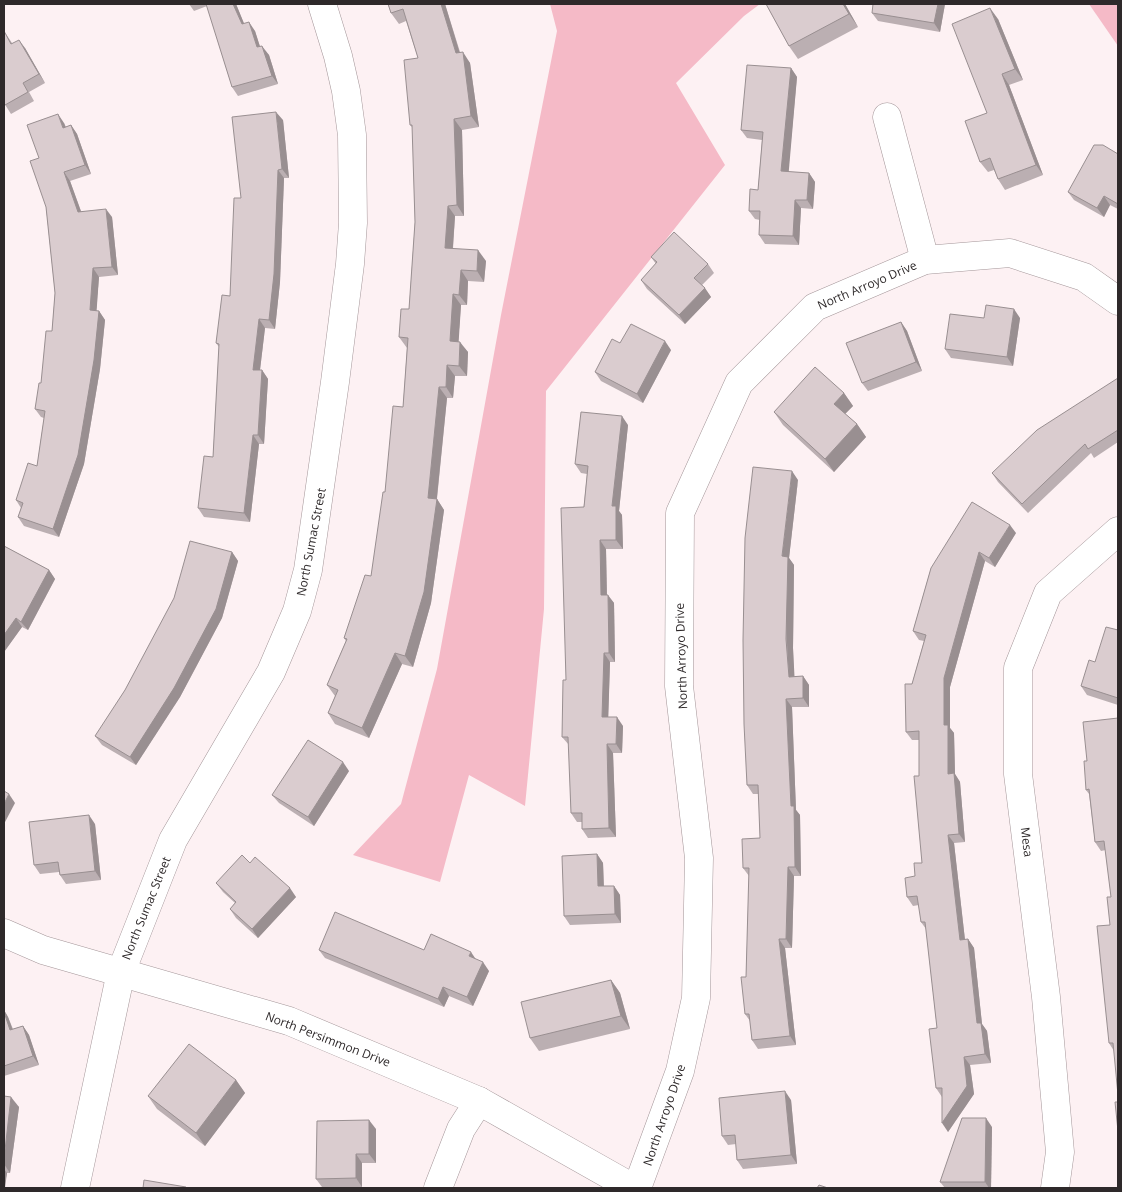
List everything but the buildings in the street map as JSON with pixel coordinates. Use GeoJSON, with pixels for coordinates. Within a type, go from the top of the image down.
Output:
{"type":"FeatureCollection","features":[{"type":"Feature","properties":{"kind":"street","name":"North Sumac Street"},"geometry":{"type":"LineString","coordinates":[[75,1188],[121,972],[173,840],[271,672],[297,610],[308,570],[335,382],[350,264],[353,223],[352,135],[346,91],[338,56],[322,4]]}},
{"type":"Feature","properties":{"kind":"street","name":"North Arroyo Drive"},"geometry":{"type":"LineString","coordinates":[[887,117],[925,260]]}},
{"type":"Feature","properties":{"kind":"street","name":"North Arroyo Drive"},"geometry":{"type":"LineString","coordinates":[[637,1188],[680,1072],[696,998],[699,858],[679,686],[680,513],[739,383],[815,307],[925,260],[1010,253],[1084,277],[1118,301]]}},
{"type":"Feature","properties":{"kind":"street","name":"Mesa"},"geometry":{"type":"LineString","coordinates":[[1055,1188],[1060,1152],[1046,997],[1018,774],[1018,668],[1048,593],[1118,531]]}},
{"type":"Feature","properties":{"kind":"street","name":"North Persimmon Drive"},"geometry":{"type":"LineString","coordinates":[[4,934],[43,950],[289,1021],[479,1100],[633,1188]]}},
{"type":"Feature","properties":{"kind":"street"},"geometry":{"type":"LineString","coordinates":[[438,1188],[461,1129],[479,1100]]}},
{"type":"Feature","properties":{"kind":"shaded area"},"geometry":{"type":"Polygon","coordinates":[[[550,4],[760,4],[744,16],[676,83],[725,165],[546,391],[544,609],[525,806],[469,775],[440,882],[353,855],[401,804],[437,669],[501,315],[557,31],[550,4]]]}},
{"type":"Feature","properties":{"kind":"shaded area"},"geometry":{"type":"Polygon","coordinates":[[[1089,4],[1118,4],[1118,46],[1089,4]]]}}]}
